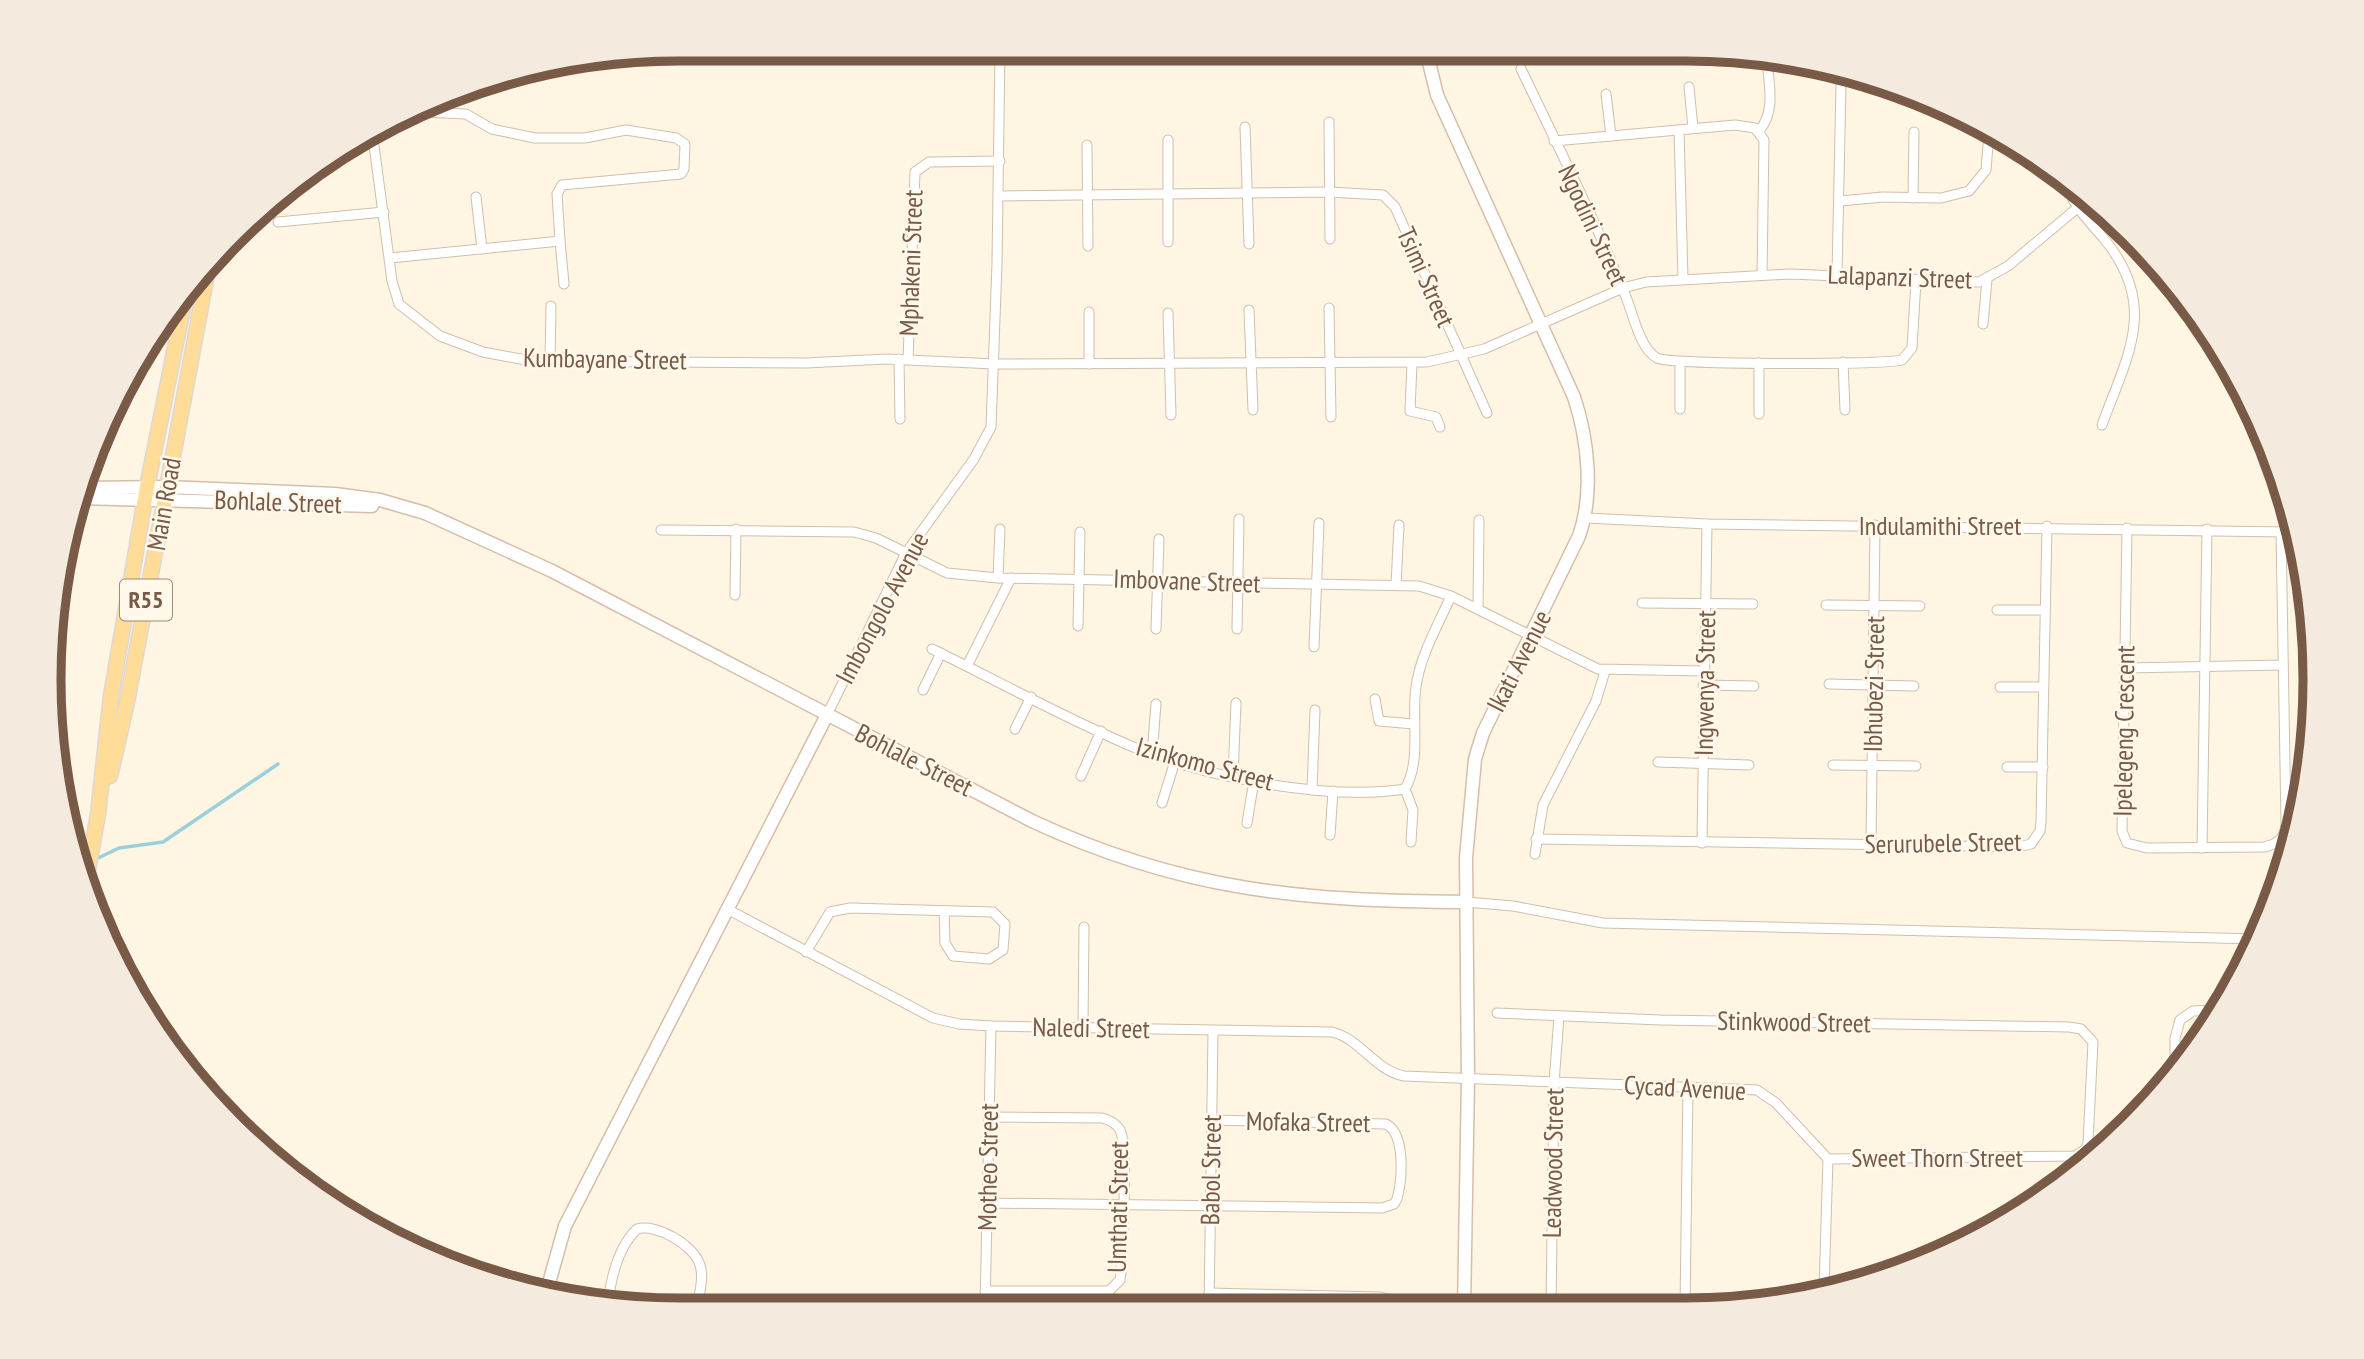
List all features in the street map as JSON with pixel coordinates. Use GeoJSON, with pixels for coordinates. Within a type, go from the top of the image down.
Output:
{"type":"FeatureCollection","features":[{"type":"Feature","properties":{"kind":"main road","name":"Main Road"},"geometry":{"type":"LineString","coordinates":[[97,814],[127,702],[205,284]]}},
{"type":"Feature","properties":{"kind":"main road","name":"Main Road"},"geometry":{"type":"LineString","coordinates":[[89,863],[111,696],[179,316]]}},
{"type":"Feature","properties":{"kind":"street","name":"Imbongolo Avenue"},"geometry":{"type":"LineString","coordinates":[[727,909],[827,715],[906,553],[988,438],[993,416],[995,364],[1000,61]]}},
{"type":"Feature","properties":{"kind":"street","name":"Ikati Avenue"},"geometry":{"type":"LineString","coordinates":[[1429,61],[1437,94],[1581,417],[1586,467],[1586,518],[1572,554],[1478,746],[1466,858],[1468,1079],[1464,1298]]}},
{"type":"Feature","properties":{"kind":"street"},"geometry":{"type":"LineString","coordinates":[[1759,131],[1768,120],[1771,107],[1768,67]]}},
{"type":"Feature","properties":{"kind":"street","name":"Ngodini Street"},"geometry":{"type":"LineString","coordinates":[[1521,69],[1650,352],[1663,360],[1759,363],[1896,362],[1907,358],[1913,341],[1916,281]]}},
{"type":"Feature","properties":{"kind":"street"},"geometry":{"type":"LineString","coordinates":[[1837,275],[1842,81]]}},
{"type":"Feature","properties":{"kind":"street"},"geometry":{"type":"LineString","coordinates":[[1689,87],[1693,128]]}},
{"type":"Feature","properties":{"kind":"street"},"geometry":{"type":"LineString","coordinates":[[1606,94],[1611,136]]}},
{"type":"Feature","properties":{"kind":"street"},"geometry":{"type":"LineString","coordinates":[[434,112],[460,113],[492,129],[535,138],[585,138],[626,130],[676,138],[685,144],[684,169],[681,174],[562,185],[557,194],[564,284]]}},
{"type":"Feature","properties":{"kind":"street"},"geometry":{"type":"LineString","coordinates":[[1329,121],[1330,239]]}},
{"type":"Feature","properties":{"kind":"street"},"geometry":{"type":"LineString","coordinates":[[1554,141],[1735,125],[1759,131]]}},
{"type":"Feature","properties":{"kind":"street"},"geometry":{"type":"LineString","coordinates":[[1245,128],[1249,244]]}},
{"type":"Feature","properties":{"kind":"street"},"geometry":{"type":"LineString","coordinates":[[1679,130],[1684,207],[1683,279]]}},
{"type":"Feature","properties":{"kind":"street"},"geometry":{"type":"LineString","coordinates":[[1759,131],[1764,152],[1762,275]]}},
{"type":"Feature","properties":{"kind":"street"},"geometry":{"type":"LineString","coordinates":[[1913,198],[1914,132]]}},
{"type":"Feature","properties":{"kind":"street"},"geometry":{"type":"LineString","coordinates":[[1168,140],[1168,242]]}},
{"type":"Feature","properties":{"kind":"street"},"geometry":{"type":"LineString","coordinates":[[1840,201],[1950,197],[1976,185],[1986,170],[1988,141]]}},
{"type":"Feature","properties":{"kind":"street","name":"Kumbayane Street"},"geometry":{"type":"LineString","coordinates":[[374,142],[393,290],[399,304],[440,336],[483,352],[550,362],[726,360],[806,363],[904,360],[995,364]]}},
{"type":"Feature","properties":{"kind":"street"},"geometry":{"type":"LineString","coordinates":[[1087,145],[1088,246]]}},
{"type":"Feature","properties":{"kind":"street","name":"Mphakeni Street"},"geometry":{"type":"LineString","coordinates":[[904,360],[915,172],[929,162],[1000,162]]}},
{"type":"Feature","properties":{"kind":"street","name":"Tsimi Street"},"geometry":{"type":"LineString","coordinates":[[999,196],[1329,192],[1375,193],[1391,200],[1487,413]]}},
{"type":"Feature","properties":{"kind":"street"},"geometry":{"type":"LineString","coordinates":[[476,197],[482,249]]}},
{"type":"Feature","properties":{"kind":"street"},"geometry":{"type":"LineString","coordinates":[[2075,201],[2120,261],[2136,309],[2136,325],[2128,357],[2102,425]]}},
{"type":"Feature","properties":{"kind":"street","name":"Lalapanzi Street"},"geometry":{"type":"LineString","coordinates":[[995,364],[1412,363],[1460,356],[1542,326],[1623,288],[1646,282],[1762,275],[1837,275],[1966,283],[1987,280],[2008,266],[2078,207]]}},
{"type":"Feature","properties":{"kind":"street"},"geometry":{"type":"LineString","coordinates":[[278,222],[384,212]]}},
{"type":"Feature","properties":{"kind":"street"},"geometry":{"type":"LineString","coordinates":[[390,258],[561,241]]}},
{"type":"Feature","properties":{"kind":"street"},"geometry":{"type":"LineString","coordinates":[[1983,324],[1987,280]]}},
{"type":"Feature","properties":{"kind":"street"},"geometry":{"type":"LineString","coordinates":[[550,362],[551,306]]}},
{"type":"Feature","properties":{"kind":"street"},"geometry":{"type":"LineString","coordinates":[[1329,308],[1331,416]]}},
{"type":"Feature","properties":{"kind":"street"},"geometry":{"type":"LineString","coordinates":[[1249,310],[1253,410]]}},
{"type":"Feature","properties":{"kind":"street"},"geometry":{"type":"LineString","coordinates":[[1089,312],[1089,364]]}},
{"type":"Feature","properties":{"kind":"street"},"geometry":{"type":"LineString","coordinates":[[1168,313],[1171,415]]}},
{"type":"Feature","properties":{"kind":"street"},"geometry":{"type":"LineString","coordinates":[[900,419],[904,360]]}},
{"type":"Feature","properties":{"kind":"street"},"geometry":{"type":"LineString","coordinates":[[1679,362],[1680,409]]}},
{"type":"Feature","properties":{"kind":"street"},"geometry":{"type":"LineString","coordinates":[[1843,362],[1844,410]]}},
{"type":"Feature","properties":{"kind":"street"},"geometry":{"type":"LineString","coordinates":[[1412,363],[1410,411],[1436,418],[1440,427]]}},
{"type":"Feature","properties":{"kind":"street"},"geometry":{"type":"LineString","coordinates":[[1759,363],[1759,414]]}},
{"type":"Feature","properties":{"kind":"street","name":"Bohlale Street"},"geometry":{"type":"LineString","coordinates":[[92,489],[146,493]]}},
{"type":"Feature","properties":{"kind":"street","name":"Bohlale Street"},"geometry":{"type":"LineString","coordinates":[[89,497],[146,493],[353,495],[425,513],[477,534],[1043,826],[1092,848],[1153,869],[1246,890],[1299,896],[1466,902]]}},
{"type":"Feature","properties":{"kind":"street","name":"Indulamithi Street"},"geometry":{"type":"LineString","coordinates":[[1586,518],[1707,524],[2047,526],[2285,531]]}},
{"type":"Feature","properties":{"kind":"street"},"geometry":{"type":"LineString","coordinates":[[1237,629],[1239,519]]}},
{"type":"Feature","properties":{"kind":"street"},"geometry":{"type":"LineString","coordinates":[[1478,609],[1479,520]]}},
{"type":"Feature","properties":{"kind":"street"},"geometry":{"type":"LineString","coordinates":[[1314,647],[1319,523]]}},
{"type":"Feature","properties":{"kind":"street","name":"Ingwenya Street"},"geometry":{"type":"LineString","coordinates":[[1702,843],[1707,524]]}},
{"type":"Feature","properties":{"kind":"street"},"geometry":{"type":"LineString","coordinates":[[1396,585],[1399,525]]}},
{"type":"Feature","properties":{"kind":"street","name":"Ibhubezi Street"},"geometry":{"type":"LineString","coordinates":[[1871,844],[1875,525]]}},
{"type":"Feature","properties":{"kind":"street","name":"Serurubele Street"},"geometry":{"type":"LineString","coordinates":[[1536,839],[2018,847],[2031,844],[2040,831],[2047,526]]}},
{"type":"Feature","properties":{"kind":"street","name":"Ipelegeng Crescent"},"geometry":{"type":"LineString","coordinates":[[2127,528],[2124,839],[2137,848],[2264,847],[2274,845],[2283,836]]}},
{"type":"Feature","properties":{"kind":"street"},"geometry":{"type":"LineString","coordinates":[[735,595],[736,529]]}},
{"type":"Feature","properties":{"kind":"street"},"geometry":{"type":"LineString","coordinates":[[998,578],[1000,529]]}},
{"type":"Feature","properties":{"kind":"street"},"geometry":{"type":"LineString","coordinates":[[2202,848],[2207,668],[2207,529]]}},
{"type":"Feature","properties":{"kind":"street","name":"Imbovane Street"},"geometry":{"type":"LineString","coordinates":[[662,530],[854,532],[876,538],[947,573],[998,578],[1317,586],[1396,585],[1432,589],[1605,671],[1703,671]]}},
{"type":"Feature","properties":{"kind":"street","name":"Ipelegeng Crescent"},"geometry":{"type":"LineString","coordinates":[[2281,531],[2286,822]]}},
{"type":"Feature","properties":{"kind":"street"},"geometry":{"type":"LineString","coordinates":[[1078,626],[1080,532]]}},
{"type":"Feature","properties":{"kind":"street"},"geometry":{"type":"LineString","coordinates":[[1156,629],[1159,539]]}},
{"type":"Feature","properties":{"kind":"street"},"geometry":{"type":"LineString","coordinates":[[967,666],[1011,578]]}},
{"type":"Feature","properties":{"kind":"street"},"geometry":{"type":"LineString","coordinates":[[1411,842],[1413,810],[1405,789],[1413,770],[1414,724],[1420,668],[1451,596]]}},
{"type":"Feature","properties":{"kind":"street"},"geometry":{"type":"LineString","coordinates":[[1642,603],[1753,604]]}},
{"type":"Feature","properties":{"kind":"street"},"geometry":{"type":"LineString","coordinates":[[1826,605],[1920,606]]}},
{"type":"Feature","properties":{"kind":"street"},"geometry":{"type":"LineString","coordinates":[[1997,610],[2045,610]]}},
{"type":"Feature","properties":{"kind":"street","name":"Izinkomo Street"},"geometry":{"type":"LineString","coordinates":[[923,690],[936,651],[1101,732],[1175,761],[1233,776],[1312,790],[1405,789]]}},
{"type":"Feature","properties":{"kind":"street"},"geometry":{"type":"LineString","coordinates":[[2126,668],[2283,665]]}},
{"type":"Feature","properties":{"kind":"street"},"geometry":{"type":"LineString","coordinates":[[1535,854],[1542,805],[1596,701],[1605,671]]}},
{"type":"Feature","properties":{"kind":"street"},"geometry":{"type":"LineString","coordinates":[[1829,684],[1914,686]]}},
{"type":"Feature","properties":{"kind":"street"},"geometry":{"type":"LineString","coordinates":[[1703,685],[1754,686]]}},
{"type":"Feature","properties":{"kind":"street"},"geometry":{"type":"LineString","coordinates":[[2000,687],[2043,687]]}},
{"type":"Feature","properties":{"kind":"street"},"geometry":{"type":"LineString","coordinates":[[1015,729],[1031,697]]}},
{"type":"Feature","properties":{"kind":"street"},"geometry":{"type":"LineString","coordinates":[[1375,699],[1379,720],[1414,724]]}},
{"type":"Feature","properties":{"kind":"street"},"geometry":{"type":"LineString","coordinates":[[1233,776],[1236,703]]}},
{"type":"Feature","properties":{"kind":"street"},"geometry":{"type":"LineString","coordinates":[[1153,754],[1156,704]]}},
{"type":"Feature","properties":{"kind":"street"},"geometry":{"type":"LineString","coordinates":[[1312,790],[1315,710]]}},
{"type":"Feature","properties":{"kind":"street"},"geometry":{"type":"LineString","coordinates":[[1081,776],[1101,732]]}},
{"type":"Feature","properties":{"kind":"street"},"geometry":{"type":"LineString","coordinates":[[1162,803],[1175,761]]}},
{"type":"Feature","properties":{"kind":"street"},"geometry":{"type":"LineString","coordinates":[[1658,762],[1749,765]]}},
{"type":"Feature","properties":{"kind":"street"},"geometry":{"type":"LineString","coordinates":[[1833,765],[1916,766]]}},
{"type":"Feature","properties":{"kind":"street"},"geometry":{"type":"LineString","coordinates":[[2007,767],[2043,767]]}},
{"type":"Feature","properties":{"kind":"street"},"geometry":{"type":"LineString","coordinates":[[1247,823],[1254,780]]}},
{"type":"Feature","properties":{"kind":"street"},"geometry":{"type":"LineString","coordinates":[[1330,835],[1333,791]]}},
{"type":"Feature","properties":{"kind":"street"},"geometry":{"type":"LineString","coordinates":[[1466,902],[1513,906],[1603,923],[2246,939]]}},
{"type":"Feature","properties":{"kind":"street"},"geometry":{"type":"LineString","coordinates":[[549,1284],[565,1226],[727,909]]}},
{"type":"Feature","properties":{"kind":"street","name":"Naledi Street"},"geometry":{"type":"LineString","coordinates":[[727,909],[933,1018],[958,1024],[1213,1031],[1332,1031],[1349,1039],[1392,1074],[1468,1079]]}},
{"type":"Feature","properties":{"kind":"street"},"geometry":{"type":"LineString","coordinates":[[806,952],[824,920],[839,909],[986,911],[999,915],[1006,924],[1003,950],[989,958],[953,956],[945,943],[944,911]]}},
{"type":"Feature","properties":{"kind":"street"},"geometry":{"type":"LineString","coordinates":[[1083,1026],[1084,927]]}},
{"type":"Feature","properties":{"kind":"street"},"geometry":{"type":"LineString","coordinates":[[2176,1055],[2177,1026],[2185,1015],[2207,1009]]}},
{"type":"Feature","properties":{"kind":"street","name":"Stinkwood Street"},"geometry":{"type":"LineString","coordinates":[[1497,1013],[1559,1017],[2069,1027],[2088,1034],[2093,1052],[2086,1149]]}},
{"type":"Feature","properties":{"kind":"street","name":"Leadwood Street"},"geometry":{"type":"LineString","coordinates":[[1551,1298],[1554,1083],[1559,1017]]}},
{"type":"Feature","properties":{"kind":"street","name":"Motheo Street"},"geometry":{"type":"LineString","coordinates":[[985,1298],[991,1026]]}},
{"type":"Feature","properties":{"kind":"street","name":"Babol Street"},"geometry":{"type":"LineString","coordinates":[[1209,1298],[1213,1031]]}},
{"type":"Feature","properties":{"kind":"street","name":"Cycad Avenue"},"geometry":{"type":"LineString","coordinates":[[1468,1079],[1757,1090],[1776,1103],[1828,1159]]}},
{"type":"Feature","properties":{"kind":"street"},"geometry":{"type":"LineString","coordinates":[[1685,1298],[1688,1086]]}},
{"type":"Feature","properties":{"kind":"street","name":"Umthati Street"},"geometry":{"type":"LineString","coordinates":[[985,1291],[1109,1291],[1120,1280],[1123,1204],[1123,1143],[1118,1126],[1111,1121],[1102,1118],[989,1117]]}},
{"type":"Feature","properties":{"kind":"street","name":"Mofaka Street"},"geometry":{"type":"LineString","coordinates":[[1210,1206],[1381,1208],[1394,1204],[1399,1191],[1399,1140],[1392,1127],[1386,1124],[1211,1120]]}},
{"type":"Feature","properties":{"kind":"street","name":"Sweet Thorn Street"},"geometry":{"type":"LineString","coordinates":[[1828,1159],[2069,1157],[2086,1149]]}},
{"type":"Feature","properties":{"kind":"street"},"geometry":{"type":"LineString","coordinates":[[1825,1281],[1828,1159]]}},
{"type":"Feature","properties":{"kind":"street"},"geometry":{"type":"LineString","coordinates":[[987,1203],[1210,1206]]}},
{"type":"Feature","properties":{"kind":"street"},"geometry":{"type":"LineString","coordinates":[[609,1293],[611,1279],[628,1240],[637,1229],[651,1227],[689,1250],[698,1259],[701,1272],[698,1298]]}},
{"type":"Feature","properties":{"kind":"street"},"geometry":{"type":"LineString","coordinates":[[1209,1293],[1384,1298]]}},
{"type":"Feature","properties":{"kind":"waterway"},"geometry":{"type":"LineString","coordinates":[[94,860],[119,848],[163,842],[278,764]]}}]}
